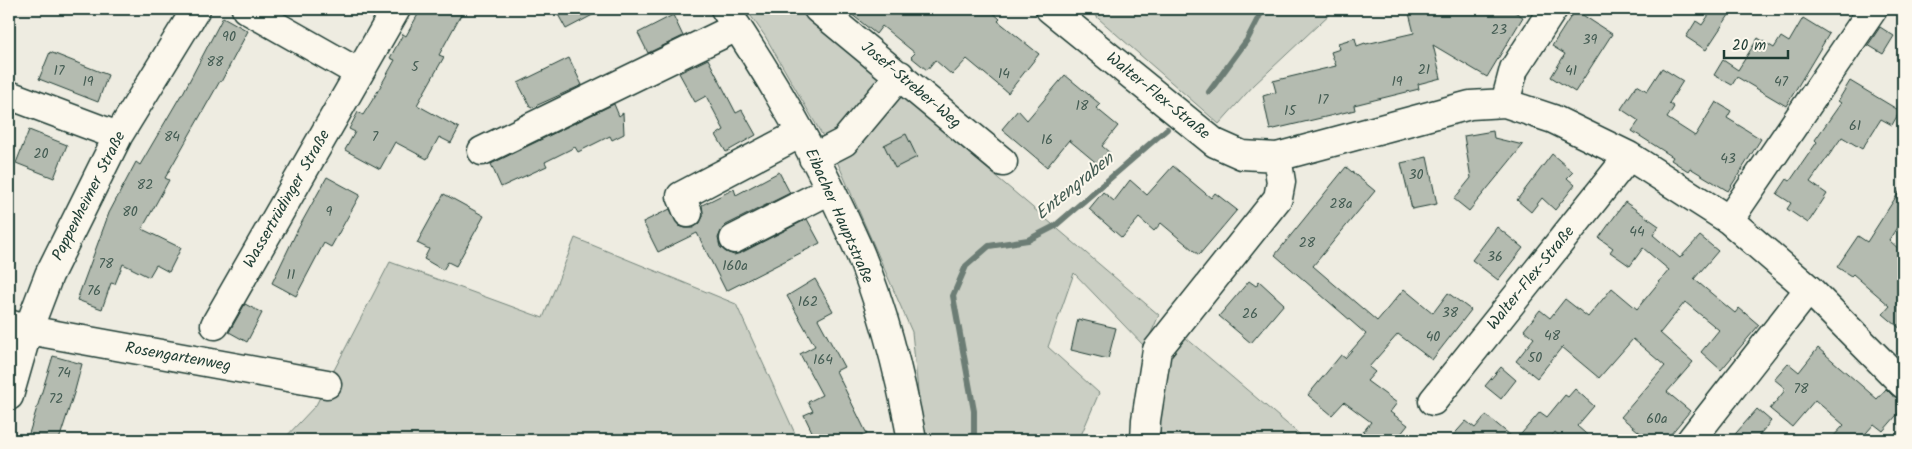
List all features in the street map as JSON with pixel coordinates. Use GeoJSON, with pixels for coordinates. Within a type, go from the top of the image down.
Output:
{"type":"FeatureCollection","features":[{"type":"Feature","properties":{"kind":"street","name":"Pappenheimer Straße"},"geometry":{"type":"LineString","coordinates":[[9,396],[18,327],[49,275],[118,136],[196,9]]}},
{"type":"Feature","properties":{"kind":"street"},"geometry":{"type":"LineString","coordinates":[[246,9],[359,73]]}},
{"type":"Feature","properties":{"kind":"street","name":"Wassertrüdinger Straße"},"geometry":{"type":"LineString","coordinates":[[215,325],[396,9]]}},
{"type":"Feature","properties":{"kind":"street","name":"Josef-Streber-Weg"},"geometry":{"type":"LineString","coordinates":[[818,9],[1003,162]]}},
{"type":"Feature","properties":{"kind":"street","name":"Walter-Flex-Straße"},"geometry":{"type":"LineString","coordinates":[[1050,9],[1215,143],[1242,155],[1277,157],[1470,105],[1505,103],[1553,119],[1629,156],[1729,220],[1809,289],[1902,380]]}},
{"type":"Feature","properties":{"kind":"street"},"geometry":{"type":"LineString","coordinates":[[1505,103],[1514,69],[1553,9]]}},
{"type":"Feature","properties":{"kind":"street"},"geometry":{"type":"LineString","coordinates":[[1729,220],[1873,9]]}},
{"type":"Feature","properties":{"kind":"street"},"geometry":{"type":"LineString","coordinates":[[482,151],[731,18]]}},
{"type":"Feature","properties":{"kind":"street","name":"Eibacher Hauptstraße"},"geometry":{"type":"LineString","coordinates":[[731,18],[801,133],[856,244],[883,319],[903,390],[912,440]]}},
{"type":"Feature","properties":{"kind":"street"},"geometry":{"type":"LineString","coordinates":[[814,158],[844,142],[900,76]]}},
{"type":"Feature","properties":{"kind":"street"},"geometry":{"type":"LineString","coordinates":[[9,95],[118,136]]}},
{"type":"Feature","properties":{"kind":"street"},"geometry":{"type":"LineString","coordinates":[[688,212],[681,196],[801,133]]}},
{"type":"Feature","properties":{"kind":"street","name":"Walter-Flex-Straße"},"geometry":{"type":"LineString","coordinates":[[1433,400],[1629,156]]}},
{"type":"Feature","properties":{"kind":"street"},"geometry":{"type":"LineString","coordinates":[[1145,440],[1146,420],[1157,350],[1278,198],[1281,182],[1277,157]]}},
{"type":"Feature","properties":{"kind":"street"},"geometry":{"type":"LineString","coordinates":[[734,239],[830,190]]}},
{"type":"Feature","properties":{"kind":"street"},"geometry":{"type":"LineString","coordinates":[[1691,440],[1809,289]]}},
{"type":"Feature","properties":{"kind":"street","name":"Rosengartenweg"},"geometry":{"type":"LineString","coordinates":[[18,327],[327,384]]}},
{"type":"Feature","properties":{"kind":"shaded area"},"geometry":{"type":"Polygon","coordinates":[[[746,9],[799,9],[1159,315],[1145,347],[1074,273],[1048,347],[1099,393],[1079,440],[923,440],[912,332],[836,159],[765,36],[746,9]]]}},
{"type":"Feature","properties":{"kind":"shaded area"},"geometry":{"type":"Polygon","coordinates":[[[1097,9],[1335,9],[1254,85],[1219,124],[1091,12],[1097,9]]]}},
{"type":"Feature","properties":{"kind":"shaded area"},"geometry":{"type":"Polygon","coordinates":[[[575,238],[736,304],[798,440],[283,440],[316,405],[390,262],[543,318],[575,238]]]}},
{"type":"Feature","properties":{"kind":"shaded area"},"geometry":{"type":"Polygon","coordinates":[[[1186,338],[1306,440],[1156,440],[1163,366],[1186,338]]]}},
{"type":"Feature","properties":{"kind":"building"},"geometry":{"type":"Polygon","coordinates":[[[421,9],[464,9],[439,55],[444,57],[417,105],[459,128],[451,143],[439,137],[427,159],[395,142],[380,169],[345,150],[355,132],[349,129],[358,112],[363,115],[375,96],[395,60],[390,58],[403,34],[406,36],[421,9]]]}},
{"type":"Feature","properties":{"kind":"building"},"geometry":{"type":"Polygon","coordinates":[[[555,9],[604,9],[566,29],[555,9]]]}},
{"type":"Feature","properties":{"kind":"building"},"geometry":{"type":"Polygon","coordinates":[[[845,9],[989,9],[1000,19],[998,21],[1039,54],[1008,93],[967,59],[952,75],[935,60],[927,70],[911,57],[915,53],[882,26],[876,34],[845,9]]]}},
{"type":"Feature","properties":{"kind":"building"},"geometry":{"type":"Polygon","coordinates":[[[1408,9],[1510,9],[1523,17],[1487,77],[1433,45],[1441,78],[1418,84],[1419,89],[1354,105],[1355,110],[1270,130],[1263,96],[1276,92],[1273,81],[1336,66],[1331,52],[1340,49],[1338,43],[1355,38],[1357,46],[1414,33],[1408,9]]]}},
{"type":"Feature","properties":{"kind":"building"},"geometry":{"type":"Polygon","coordinates":[[[1713,9],[1733,9],[1706,50],[1686,37],[1696,21],[1702,25],[1713,9]]]}},
{"type":"Feature","properties":{"kind":"building"},"geometry":{"type":"Polygon","coordinates":[[[1575,10],[1612,34],[1575,92],[1551,77],[1565,54],[1552,46],[1575,10]]]}},
{"type":"Feature","properties":{"kind":"building"},"geometry":{"type":"Polygon","coordinates":[[[673,15],[683,36],[648,53],[638,33],[673,15]]]}},
{"type":"Feature","properties":{"kind":"building"},"geometry":{"type":"Polygon","coordinates":[[[223,17],[248,31],[221,82],[165,178],[169,180],[142,229],[181,248],[169,272],[156,265],[149,277],[123,264],[115,284],[111,283],[102,309],[77,300],[109,213],[136,162],[140,165],[182,95],[223,17]]]}},
{"type":"Feature","properties":{"kind":"building"},"geometry":{"type":"Polygon","coordinates":[[[1803,18],[1829,34],[1786,106],[1737,77],[1732,85],[1714,75],[1723,60],[1738,70],[1758,38],[1774,48],[1781,37],[1789,42],[1803,18]]]}},
{"type":"Feature","properties":{"kind":"building"},"geometry":{"type":"Polygon","coordinates":[[[1880,27],[1894,36],[1883,54],[1868,45],[1880,27]]]}},
{"type":"Feature","properties":{"kind":"building"},"geometry":{"type":"Polygon","coordinates":[[[50,52],[108,75],[98,102],[39,79],[50,52]]]}},
{"type":"Feature","properties":{"kind":"building"},"geometry":{"type":"Polygon","coordinates":[[[569,58],[582,85],[531,108],[518,83],[569,58]]]}},
{"type":"Feature","properties":{"kind":"building"},"geometry":{"type":"Polygon","coordinates":[[[708,59],[736,113],[742,110],[756,135],[726,152],[716,135],[724,130],[706,96],[695,102],[679,73],[708,59]]]}},
{"type":"Feature","properties":{"kind":"building"},"geometry":{"type":"Polygon","coordinates":[[[1662,68],[1683,81],[1669,103],[1674,107],[1667,118],[1695,136],[1716,102],[1731,111],[1727,118],[1761,139],[1728,191],[1690,168],[1688,171],[1671,160],[1673,157],[1632,131],[1639,121],[1621,109],[1637,85],[1647,91],[1662,68]]]}},
{"type":"Feature","properties":{"kind":"building"},"geometry":{"type":"Polygon","coordinates":[[[1065,75],[1100,104],[1096,108],[1118,126],[1102,146],[1110,153],[1100,166],[1069,140],[1047,167],[1002,129],[1018,110],[1027,120],[1065,75]]]}},
{"type":"Feature","properties":{"kind":"building"},"geometry":{"type":"Polygon","coordinates":[[[1850,81],[1900,111],[1892,125],[1881,119],[1862,149],[1842,137],[1810,182],[1827,194],[1808,223],[1787,209],[1791,203],[1777,194],[1787,179],[1790,181],[1817,142],[1815,140],[1841,103],[1838,101],[1850,81]]]}},
{"type":"Feature","properties":{"kind":"building"},"geometry":{"type":"Polygon","coordinates":[[[614,104],[619,116],[623,113],[624,134],[612,140],[610,136],[578,152],[575,147],[545,162],[547,166],[501,187],[491,164],[614,104]]]}},
{"type":"Feature","properties":{"kind":"building"},"geometry":{"type":"Polygon","coordinates":[[[29,130],[67,145],[54,178],[16,163],[29,130]]]}},
{"type":"Feature","properties":{"kind":"building"},"geometry":{"type":"Polygon","coordinates":[[[1493,131],[1494,138],[1523,145],[1469,211],[1454,199],[1471,178],[1464,136],[1493,131]]]}},
{"type":"Feature","properties":{"kind":"building"},"geometry":{"type":"Polygon","coordinates":[[[906,134],[917,157],[895,168],[884,145],[906,134]]]}},
{"type":"Feature","properties":{"kind":"building"},"geometry":{"type":"Polygon","coordinates":[[[1552,154],[1573,172],[1567,178],[1575,185],[1555,210],[1542,198],[1531,212],[1517,200],[1552,154]]]}},
{"type":"Feature","properties":{"kind":"building"},"geometry":{"type":"Polygon","coordinates":[[[1427,157],[1437,204],[1412,209],[1401,163],[1427,157]]]}},
{"type":"Feature","properties":{"kind":"building"},"geometry":{"type":"Polygon","coordinates":[[[1173,166],[1211,198],[1215,193],[1237,210],[1199,255],[1161,223],[1154,231],[1139,218],[1122,238],[1089,209],[1103,192],[1114,201],[1130,180],[1147,195],[1173,166]]]}},
{"type":"Feature","properties":{"kind":"building"},"geometry":{"type":"Polygon","coordinates":[[[1346,167],[1375,191],[1313,266],[1377,321],[1404,289],[1433,313],[1448,293],[1471,310],[1432,360],[1398,334],[1369,367],[1375,372],[1367,381],[1397,403],[1390,412],[1408,425],[1396,440],[1373,440],[1363,432],[1371,422],[1344,402],[1332,415],[1308,395],[1341,355],[1345,358],[1366,334],[1275,255],[1346,167]]]}},
{"type":"Feature","properties":{"kind":"building"},"geometry":{"type":"Polygon","coordinates":[[[779,172],[790,193],[726,225],[718,238],[720,247],[734,255],[741,253],[807,219],[820,243],[726,291],[697,233],[658,252],[643,222],[670,209],[679,226],[693,228],[700,223],[703,216],[702,205],[734,189],[736,195],[779,172]]]}},
{"type":"Feature","properties":{"kind":"building"},"geometry":{"type":"Polygon","coordinates":[[[327,177],[360,195],[331,247],[324,243],[296,296],[272,283],[298,229],[327,177]]]}},
{"type":"Feature","properties":{"kind":"building"},"geometry":{"type":"Polygon","coordinates":[[[1903,186],[1903,218],[1889,240],[1903,253],[1903,331],[1883,314],[1890,306],[1853,274],[1851,276],[1837,267],[1858,236],[1867,242],[1903,186]]]}},
{"type":"Feature","properties":{"kind":"building"},"geometry":{"type":"Polygon","coordinates":[[[444,194],[484,216],[456,266],[448,262],[443,270],[424,259],[429,249],[417,243],[444,194]]]}},
{"type":"Feature","properties":{"kind":"building"},"geometry":{"type":"Polygon","coordinates":[[[1625,202],[1659,226],[1653,235],[1680,258],[1700,236],[1718,251],[1694,279],[1735,313],[1739,308],[1759,325],[1721,370],[1701,352],[1719,330],[1685,302],[1660,333],[1693,362],[1667,392],[1690,411],[1666,440],[1649,440],[1621,417],[1665,366],[1633,339],[1599,378],[1562,347],[1537,378],[1516,361],[1534,338],[1524,330],[1540,310],[1550,318],[1565,299],[1588,317],[1612,288],[1637,309],[1669,270],[1643,248],[1630,266],[1610,252],[1613,248],[1599,238],[1625,202]]]}},
{"type":"Feature","properties":{"kind":"building"},"geometry":{"type":"Polygon","coordinates":[[[1497,227],[1523,248],[1498,280],[1472,260],[1497,227]]]}},
{"type":"Feature","properties":{"kind":"building"},"geometry":{"type":"Polygon","coordinates":[[[815,279],[833,311],[818,319],[844,367],[836,371],[867,434],[854,440],[816,440],[804,415],[813,411],[808,402],[822,395],[800,354],[815,346],[787,296],[815,279]]]}},
{"type":"Feature","properties":{"kind":"building"},"geometry":{"type":"Polygon","coordinates":[[[1249,281],[1256,286],[1259,281],[1284,304],[1251,343],[1219,316],[1249,281]]]}},
{"type":"Feature","properties":{"kind":"building"},"geometry":{"type":"Polygon","coordinates":[[[245,304],[262,313],[247,342],[229,332],[245,304]]]}},
{"type":"Feature","properties":{"kind":"building"},"geometry":{"type":"Polygon","coordinates":[[[1078,319],[1116,328],[1108,359],[1071,350],[1078,319]]]}},
{"type":"Feature","properties":{"kind":"building"},"geometry":{"type":"Polygon","coordinates":[[[1818,348],[1877,399],[1886,389],[1892,395],[1903,400],[1903,408],[1883,431],[1874,424],[1860,440],[1830,440],[1844,425],[1815,400],[1792,427],[1770,409],[1786,389],[1774,379],[1788,363],[1799,372],[1818,348]]]}},
{"type":"Feature","properties":{"kind":"building"},"geometry":{"type":"Polygon","coordinates":[[[53,356],[82,364],[75,390],[59,440],[27,440],[53,356]]]}},
{"type":"Feature","properties":{"kind":"building"},"geometry":{"type":"Polygon","coordinates":[[[1501,367],[1516,380],[1501,399],[1485,386],[1501,367]]]}},
{"type":"Feature","properties":{"kind":"building"},"geometry":{"type":"Polygon","coordinates":[[[1575,389],[1594,406],[1577,426],[1593,440],[1564,440],[1555,432],[1548,440],[1516,440],[1540,412],[1547,417],[1565,395],[1568,397],[1575,389]]]}},
{"type":"Feature","properties":{"kind":"building"},"geometry":{"type":"Polygon","coordinates":[[[1757,409],[1771,421],[1755,440],[1730,440],[1757,409]]]}},
{"type":"Feature","properties":{"kind":"building"},"geometry":{"type":"Polygon","coordinates":[[[1486,415],[1516,440],[1449,440],[1466,421],[1475,428],[1486,415]]]}},
{"type":"Feature","properties":{"kind":"waterway","name":"Entengraben"},"geometry":{"type":"LineString","coordinates":[[1209,92],[1247,40],[1263,9]]}},
{"type":"Feature","properties":{"kind":"waterway","name":"Entengraben"},"geometry":{"type":"LineString","coordinates":[[974,440],[974,411],[953,296],[966,266],[989,246],[1028,240],[1055,226],[1167,129]]}}]}
